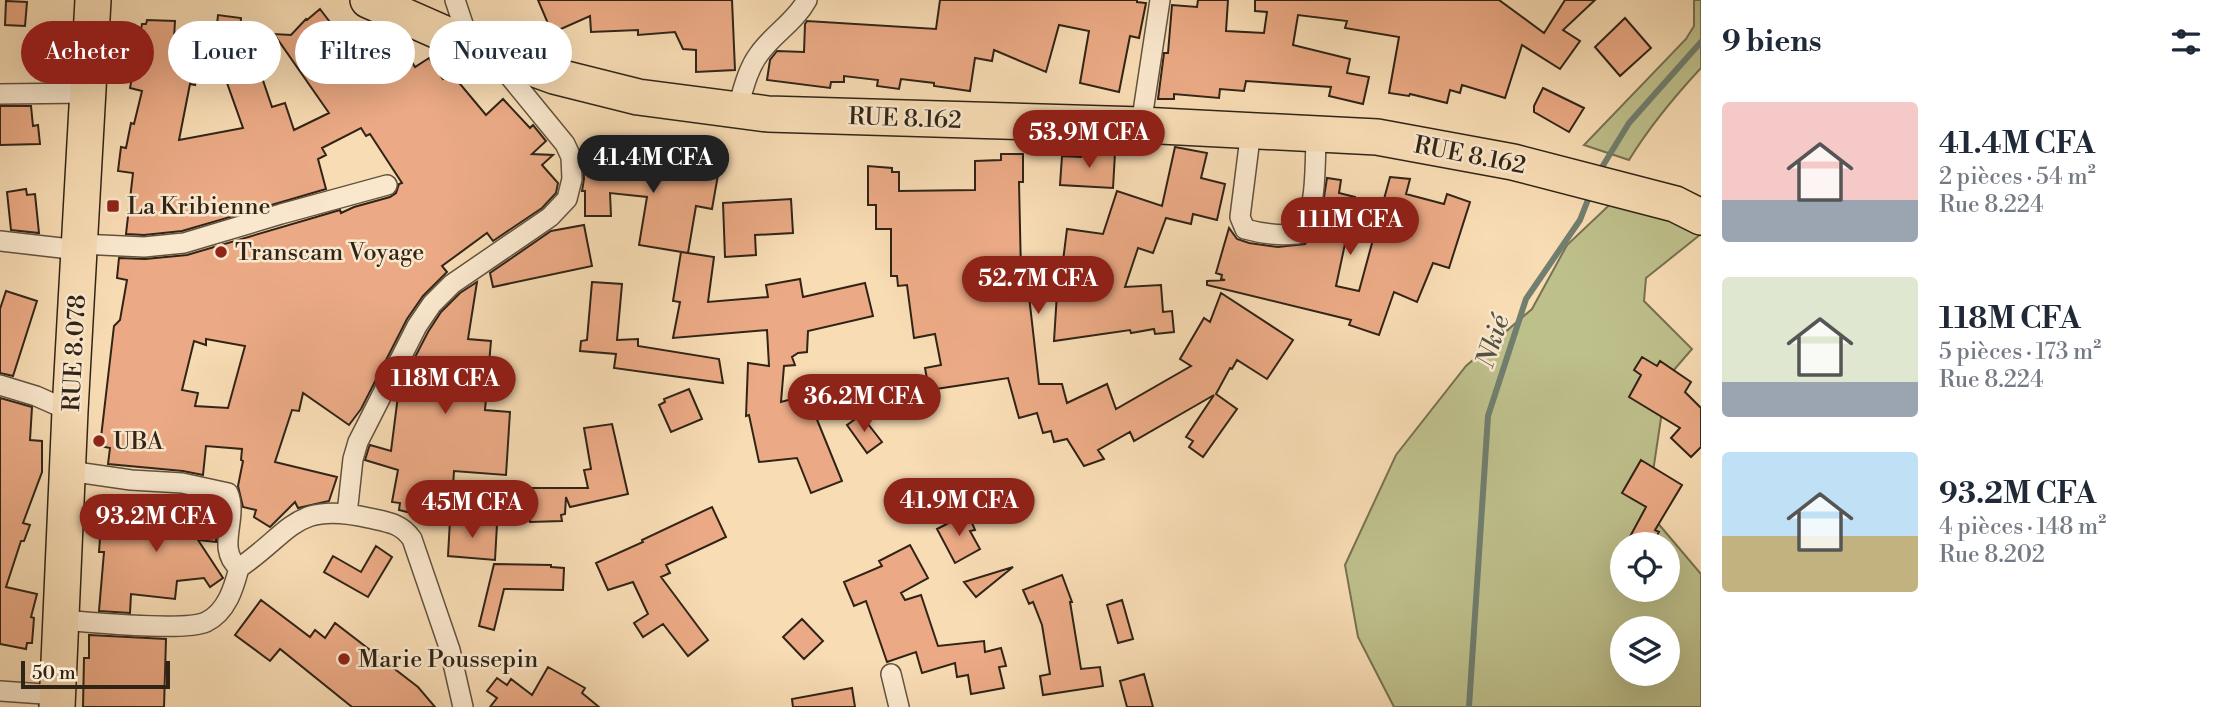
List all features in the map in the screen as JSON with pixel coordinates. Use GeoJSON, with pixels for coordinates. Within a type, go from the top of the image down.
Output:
{"type":"FeatureCollection","features":[{"type":"Feature","properties":{"kind":"highway","name":"RUE 8.078"},"geometry":{"type":"LineString","coordinates":[[57,701],[93,0]]}},
{"type":"Feature","properties":{"kind":"highway","name":"RUE 8.162"},"geometry":{"type":"LineString","coordinates":[[368,0],[429,26]]}},
{"type":"Feature","properties":{"kind":"highway","name":"RUE 8.162"},"geometry":{"type":"LineString","coordinates":[[572,80],[638,97],[768,114],[1141,125],[1317,132],[1377,138],[1513,162],[1675,204],[1701,217]]}},
{"type":"Feature","properties":{"kind":"street"},"geometry":{"type":"LineString","coordinates":[[455,0],[466,21]]}},
{"type":"Feature","properties":{"kind":"street"},"geometry":{"type":"LineString","coordinates":[[737,110],[750,69],[760,53],[807,0]]}},
{"type":"Feature","properties":{"kind":"street"},"geometry":{"type":"LineString","coordinates":[[1141,125],[1160,0]]}},
{"type":"Feature","properties":{"kind":"street"},"geometry":{"type":"LineString","coordinates":[[347,514],[353,459],[358,442],[417,326],[432,304],[452,284],[550,217],[567,199],[572,179],[571,158],[565,144],[512,84]]}},
{"type":"Feature","properties":{"kind":"street"},"geometry":{"type":"LineString","coordinates":[[0,93],[88,93]]}},
{"type":"Feature","properties":{"kind":"street"},"geometry":{"type":"LineString","coordinates":[[1251,130],[1240,217],[1245,229],[1263,234],[1298,234],[1307,223],[1314,182],[1317,132]]}},
{"type":"Feature","properties":{"kind":"street"},"geometry":{"type":"LineString","coordinates":[[0,241],[80,247],[144,247],[184,243],[387,185]]}},
{"type":"Feature","properties":{"kind":"street"},"geometry":{"type":"LineString","coordinates":[[0,385],[36,396],[70,411]]}},
{"type":"Feature","properties":{"kind":"street"},"geometry":{"type":"LineString","coordinates":[[69,471],[131,480],[182,483],[228,493],[232,500],[228,549],[231,562],[239,568]]}},
{"type":"Feature","properties":{"kind":"street"},"geometry":{"type":"LineString","coordinates":[[61,620],[145,625],[188,625],[206,622],[219,612],[233,592],[239,568],[259,554],[287,526],[306,516],[347,514],[395,523],[405,529],[412,539],[450,650],[463,707]]}},
{"type":"Feature","properties":{"kind":"street"},"geometry":{"type":"LineString","coordinates":[[891,674],[899,707]]}},
{"type":"Feature","properties":{"kind":"street"},"geometry":{"type":"LineString","coordinates":[[0,691],[57,701]]}},
{"type":"Feature","properties":{"kind":"green space"},"geometry":{"type":"Polygon","coordinates":[[[1694,0],[1701,0],[1701,68],[1645,135],[1629,160],[1584,145],[1686,39],[1694,26],[1694,0]]]}},
{"type":"Feature","properties":{"kind":"green space"},"geometry":{"type":"Polygon","coordinates":[[[1621,194],[1701,234],[1646,278],[1644,301],[1692,349],[1667,378],[1651,485],[1656,521],[1665,532],[1610,532],[1610,602],[1680,602],[1680,549],[1701,574],[1701,707],[1394,707],[1358,637],[1345,565],[1396,455],[1466,366],[1532,309],[1567,245],[1621,194]]]}},
{"type":"Feature","properties":{"kind":"building"},"geometry":{"type":"Polygon","coordinates":[[[538,0],[732,0],[735,70],[696,72],[696,50],[683,49],[675,32],[638,35],[638,30],[591,32],[590,16],[572,24],[572,21],[547,21],[538,0]]]}},
{"type":"Feature","properties":{"kind":"building"},"geometry":{"type":"Polygon","coordinates":[[[940,0],[1137,0],[1146,3],[1139,38],[1130,36],[1119,92],[1080,83],[1089,31],[1059,25],[1046,72],[994,50],[992,61],[975,58],[970,91],[901,79],[899,89],[877,86],[878,80],[844,76],[844,82],[831,82],[830,88],[767,80],[770,60],[777,51],[804,52],[807,21],[936,29],[940,0]]]}},
{"type":"Feature","properties":{"kind":"building"},"geometry":{"type":"Polygon","coordinates":[[[1198,0],[1228,0],[1226,31],[1264,33],[1267,12],[1255,11],[1255,0],[1499,0],[1544,33],[1565,0],[1595,0],[1563,30],[1580,41],[1560,69],[1522,45],[1505,98],[1462,85],[1460,93],[1450,90],[1447,103],[1410,94],[1389,93],[1399,37],[1345,28],[1347,21],[1298,15],[1293,45],[1350,59],[1347,73],[1369,77],[1363,104],[1329,96],[1331,87],[1246,81],[1244,91],[1220,89],[1219,98],[1174,94],[1174,99],[1158,99],[1164,53],[1168,53],[1172,5],[1197,7],[1198,0]]]}},
{"type":"Feature","properties":{"kind":"building"},"geometry":{"type":"Polygon","coordinates":[[[6,1],[27,2],[25,21],[21,21],[21,26],[5,25],[6,1]]]}},
{"type":"Feature","properties":{"kind":"building"},"geometry":{"type":"Polygon","coordinates":[[[320,9],[329,21],[304,21],[320,9]]]}},
{"type":"Feature","properties":{"kind":"building"},"geometry":{"type":"Polygon","coordinates":[[[218,15],[241,18],[241,21],[217,21],[218,15]]]}},
{"type":"Feature","properties":{"kind":"building"},"geometry":{"type":"Polygon","coordinates":[[[1625,18],[1651,48],[1620,76],[1595,47],[1625,18]]]}},
{"type":"Feature","properties":{"kind":"building"},"geometry":{"type":"Polygon","coordinates":[[[147,20],[175,21],[168,21],[168,84],[190,84],[179,140],[243,128],[227,84],[264,84],[272,107],[285,103],[294,130],[329,113],[309,84],[415,84],[415,67],[429,58],[429,84],[460,84],[486,115],[503,99],[530,128],[533,125],[546,141],[532,154],[553,155],[542,165],[558,183],[556,193],[542,208],[493,241],[487,233],[442,266],[447,272],[423,296],[407,319],[361,409],[349,425],[303,393],[299,411],[292,410],[275,462],[337,477],[329,501],[298,508],[295,502],[270,527],[254,517],[256,510],[243,507],[238,486],[243,461],[242,449],[206,446],[203,475],[108,464],[110,448],[100,446],[114,326],[120,320],[127,280],[117,278],[119,258],[145,259],[187,255],[390,197],[402,183],[370,134],[366,136],[361,128],[322,148],[326,155],[318,159],[326,189],[182,231],[126,234],[133,173],[118,171],[121,147],[126,148],[142,91],[130,88],[131,84],[154,84],[154,21],[147,20]],[[206,339],[206,345],[194,341],[182,390],[198,393],[195,406],[228,408],[245,346],[206,339]]]}},
{"type":"Feature","properties":{"kind":"building"},"geometry":{"type":"Polygon","coordinates":[[[295,31],[295,64],[281,44],[281,34],[291,35],[295,31]]]}},
{"type":"Feature","properties":{"kind":"building"},"geometry":{"type":"Polygon","coordinates":[[[1543,88],[1584,108],[1569,132],[1534,112],[1534,106],[1543,88]]]}},
{"type":"Feature","properties":{"kind":"building"},"geometry":{"type":"Polygon","coordinates":[[[0,106],[31,106],[33,126],[38,125],[40,144],[0,145],[0,106]]]}},
{"type":"Feature","properties":{"kind":"building"},"geometry":{"type":"Polygon","coordinates":[[[1175,147],[1207,153],[1201,178],[1225,184],[1217,220],[1193,214],[1191,224],[1166,218],[1153,253],[1138,248],[1125,287],[1161,285],[1163,312],[1172,311],[1174,332],[1155,334],[1154,329],[1131,333],[1130,330],[1054,341],[1059,261],[1063,261],[1067,229],[1103,234],[1117,191],[1162,206],[1175,147]]]}},
{"type":"Feature","properties":{"kind":"building"},"geometry":{"type":"Polygon","coordinates":[[[1082,151],[1115,153],[1113,188],[1060,185],[1062,156],[1081,157],[1082,151]]]}},
{"type":"Feature","properties":{"kind":"building"},"geometry":{"type":"Polygon","coordinates":[[[1001,154],[1023,154],[1023,182],[1019,182],[1021,273],[1024,296],[1029,296],[1039,384],[1062,384],[1067,403],[1107,384],[1116,409],[1191,366],[1180,359],[1204,318],[1210,322],[1221,293],[1293,340],[1267,379],[1237,360],[1232,369],[1230,368],[1216,394],[1237,409],[1203,457],[1189,447],[1193,441],[1186,437],[1214,395],[1134,441],[1130,432],[1098,450],[1104,459],[1084,466],[1067,439],[1054,442],[1051,431],[1043,433],[1037,413],[1019,418],[1008,378],[929,390],[925,368],[941,365],[935,334],[914,338],[907,285],[898,286],[897,276],[891,276],[891,229],[876,229],[876,205],[868,205],[868,166],[892,168],[892,172],[899,172],[899,191],[975,190],[975,161],[1001,160],[1001,154]]]}},
{"type":"Feature","properties":{"kind":"building"},"geometry":{"type":"Polygon","coordinates":[[[583,157],[652,162],[653,157],[719,169],[712,209],[696,206],[688,253],[639,245],[647,197],[610,193],[611,216],[585,216],[585,191],[582,191],[583,157]]]}},
{"type":"Feature","properties":{"kind":"building"},"geometry":{"type":"Polygon","coordinates":[[[1390,177],[1410,179],[1406,194],[1444,204],[1447,194],[1470,202],[1449,268],[1433,263],[1417,302],[1394,292],[1379,335],[1349,325],[1351,320],[1207,285],[1207,281],[1225,280],[1221,279],[1222,275],[1216,273],[1229,228],[1237,239],[1249,243],[1278,247],[1305,244],[1321,216],[1327,178],[1341,180],[1339,193],[1355,197],[1336,286],[1359,291],[1390,177]]]}},
{"type":"Feature","properties":{"kind":"building"},"geometry":{"type":"Polygon","coordinates":[[[26,189],[27,195],[35,194],[39,233],[11,230],[7,192],[26,189]]]}},
{"type":"Feature","properties":{"kind":"building"},"geometry":{"type":"Polygon","coordinates":[[[791,199],[793,233],[755,235],[756,255],[725,257],[723,203],[791,199]]]}},
{"type":"Feature","properties":{"kind":"building"},"geometry":{"type":"Polygon","coordinates":[[[584,225],[592,266],[493,287],[490,273],[551,231],[584,225]]]}},
{"type":"Feature","properties":{"kind":"building"},"geometry":{"type":"Polygon","coordinates":[[[681,252],[714,257],[708,302],[768,297],[766,285],[800,279],[803,297],[865,283],[873,316],[808,331],[807,352],[792,357],[795,365],[784,366],[781,402],[807,395],[842,481],[811,493],[797,458],[759,462],[749,415],[746,416],[748,363],[769,366],[767,330],[673,338],[680,302],[673,301],[681,252]]]}},
{"type":"Feature","properties":{"kind":"building"},"geometry":{"type":"Polygon","coordinates":[[[477,282],[468,339],[491,341],[485,410],[510,412],[506,475],[454,471],[451,517],[399,510],[400,503],[392,502],[398,470],[365,460],[369,447],[370,445],[391,451],[399,388],[441,312],[460,293],[477,282]]]}},
{"type":"Feature","properties":{"kind":"building"},"geometry":{"type":"Polygon","coordinates":[[[592,282],[622,284],[617,340],[638,339],[638,346],[719,359],[723,383],[614,368],[616,354],[580,351],[581,341],[587,340],[592,282]]]}},
{"type":"Feature","properties":{"kind":"building"},"geometry":{"type":"Polygon","coordinates":[[[6,291],[37,301],[13,376],[0,373],[0,309],[6,291]]]}},
{"type":"Feature","properties":{"kind":"building"},"geometry":{"type":"Polygon","coordinates":[[[1642,357],[1657,366],[1660,361],[1691,382],[1685,392],[1701,408],[1701,447],[1691,457],[1671,438],[1680,428],[1629,397],[1641,375],[1634,370],[1642,357]]]}},
{"type":"Feature","properties":{"kind":"building"},"geometry":{"type":"Polygon","coordinates":[[[689,389],[702,419],[671,432],[659,405],[665,402],[664,399],[689,389]]]}},
{"type":"Feature","properties":{"kind":"building"},"geometry":{"type":"Polygon","coordinates":[[[0,398],[32,407],[30,440],[42,441],[42,472],[23,523],[30,525],[24,541],[21,541],[6,587],[37,594],[31,617],[34,618],[32,643],[27,643],[26,649],[0,644],[0,398]]]}},
{"type":"Feature","properties":{"kind":"building"},"geometry":{"type":"Polygon","coordinates":[[[861,415],[882,442],[867,453],[847,425],[861,415]]]}},
{"type":"Feature","properties":{"kind":"building"},"geometry":{"type":"Polygon","coordinates":[[[612,424],[628,494],[570,507],[566,497],[562,521],[508,520],[505,491],[528,488],[588,488],[584,470],[591,469],[584,428],[612,424]]]}},
{"type":"Feature","properties":{"kind":"building"},"geometry":{"type":"Polygon","coordinates":[[[1641,460],[1682,485],[1655,530],[1659,532],[1632,532],[1646,507],[1622,493],[1641,460]]]}},
{"type":"Feature","properties":{"kind":"building"},"geometry":{"type":"Polygon","coordinates":[[[198,499],[218,503],[216,542],[198,540],[223,578],[210,587],[204,578],[177,581],[175,599],[131,594],[130,613],[99,611],[104,552],[99,552],[102,513],[168,520],[169,505],[182,506],[198,499]]]}},
{"type":"Feature","properties":{"kind":"building"},"geometry":{"type":"Polygon","coordinates":[[[712,507],[726,537],[666,565],[670,573],[661,577],[708,640],[688,656],[663,624],[643,637],[634,623],[648,614],[633,582],[608,590],[596,563],[712,507]]]}},
{"type":"Feature","properties":{"kind":"building"},"geometry":{"type":"Polygon","coordinates":[[[968,513],[975,530],[970,531],[980,549],[955,563],[937,529],[968,513]]]}},
{"type":"Feature","properties":{"kind":"building"},"geometry":{"type":"Polygon","coordinates":[[[450,520],[497,524],[495,560],[448,556],[450,520]]]}},
{"type":"Feature","properties":{"kind":"building"},"geometry":{"type":"Polygon","coordinates":[[[910,545],[928,578],[901,593],[905,600],[921,595],[938,646],[984,641],[985,652],[1001,648],[1006,666],[999,667],[1004,688],[971,694],[968,675],[957,677],[955,663],[922,673],[916,652],[887,662],[866,601],[854,606],[844,582],[882,566],[879,561],[910,545]]]}},
{"type":"Feature","properties":{"kind":"building"},"geometry":{"type":"Polygon","coordinates":[[[376,546],[392,557],[368,597],[324,572],[333,556],[361,572],[376,546]]]}},
{"type":"Feature","properties":{"kind":"building"},"geometry":{"type":"Polygon","coordinates":[[[494,564],[551,565],[564,568],[563,590],[504,589],[494,630],[479,626],[494,564]]]}},
{"type":"Feature","properties":{"kind":"building"},"geometry":{"type":"Polygon","coordinates":[[[1013,567],[976,597],[964,582],[1013,567]]]}},
{"type":"Feature","properties":{"kind":"building"},"geometry":{"type":"Polygon","coordinates":[[[1062,575],[1072,602],[1081,669],[1100,667],[1103,686],[1043,695],[1040,676],[1050,674],[1042,625],[1033,602],[1029,604],[1023,590],[1062,575]]]}},
{"type":"Feature","properties":{"kind":"building","name":"Marie Poussepin"},"geometry":{"type":"Polygon","coordinates":[[[261,600],[310,637],[315,630],[325,638],[335,623],[418,687],[435,707],[352,707],[280,649],[270,661],[235,635],[261,600]]]}},
{"type":"Feature","properties":{"kind":"building"},"geometry":{"type":"Polygon","coordinates":[[[1122,600],[1133,639],[1118,643],[1107,605],[1122,600]]]}},
{"type":"Feature","properties":{"kind":"building"},"geometry":{"type":"Polygon","coordinates":[[[802,619],[823,641],[804,659],[783,637],[802,619]]]}},
{"type":"Feature","properties":{"kind":"building"},"geometry":{"type":"Polygon","coordinates":[[[89,635],[166,639],[164,707],[83,707],[84,658],[89,658],[89,635]]]}},
{"type":"Feature","properties":{"kind":"building"},"geometry":{"type":"Polygon","coordinates":[[[548,667],[585,688],[582,693],[599,707],[490,707],[497,698],[487,691],[497,678],[507,685],[511,679],[532,695],[548,667]]]}},
{"type":"Feature","properties":{"kind":"building"},"geometry":{"type":"Polygon","coordinates":[[[1144,674],[1153,707],[1127,707],[1120,681],[1144,674]]]}},
{"type":"Feature","properties":{"kind":"building"},"geometry":{"type":"Polygon","coordinates":[[[852,688],[855,707],[793,707],[792,699],[852,688]]]}},
{"type":"Feature","properties":{"kind":"waterway","name":"Nkié"},"geometry":{"type":"LineString","coordinates":[[1599,172],[1629,123],[1701,42]]}},
{"type":"Feature","properties":{"kind":"waterway","name":"Nkié"},"geometry":{"type":"LineString","coordinates":[[1469,707],[1488,416],[1526,299],[1580,220],[1591,192]]}},
{"type":"Feature","properties":{"kind":"place","name":"La Kribienne"},"geometry":{"type":"Point","coordinates":[113,206]}},
{"type":"Feature","properties":{"kind":"place","name":"Transcam Voyage"},"geometry":{"type":"Point","coordinates":[221,252]}},
{"type":"Feature","properties":{"kind":"place","name":"UBA"},"geometry":{"type":"Point","coordinates":[99,441]}},
{"type":"Feature","properties":{"kind":"place","name":"Marie Poussepin"},"geometry":{"type":"Point","coordinates":[344,659]}}]}
